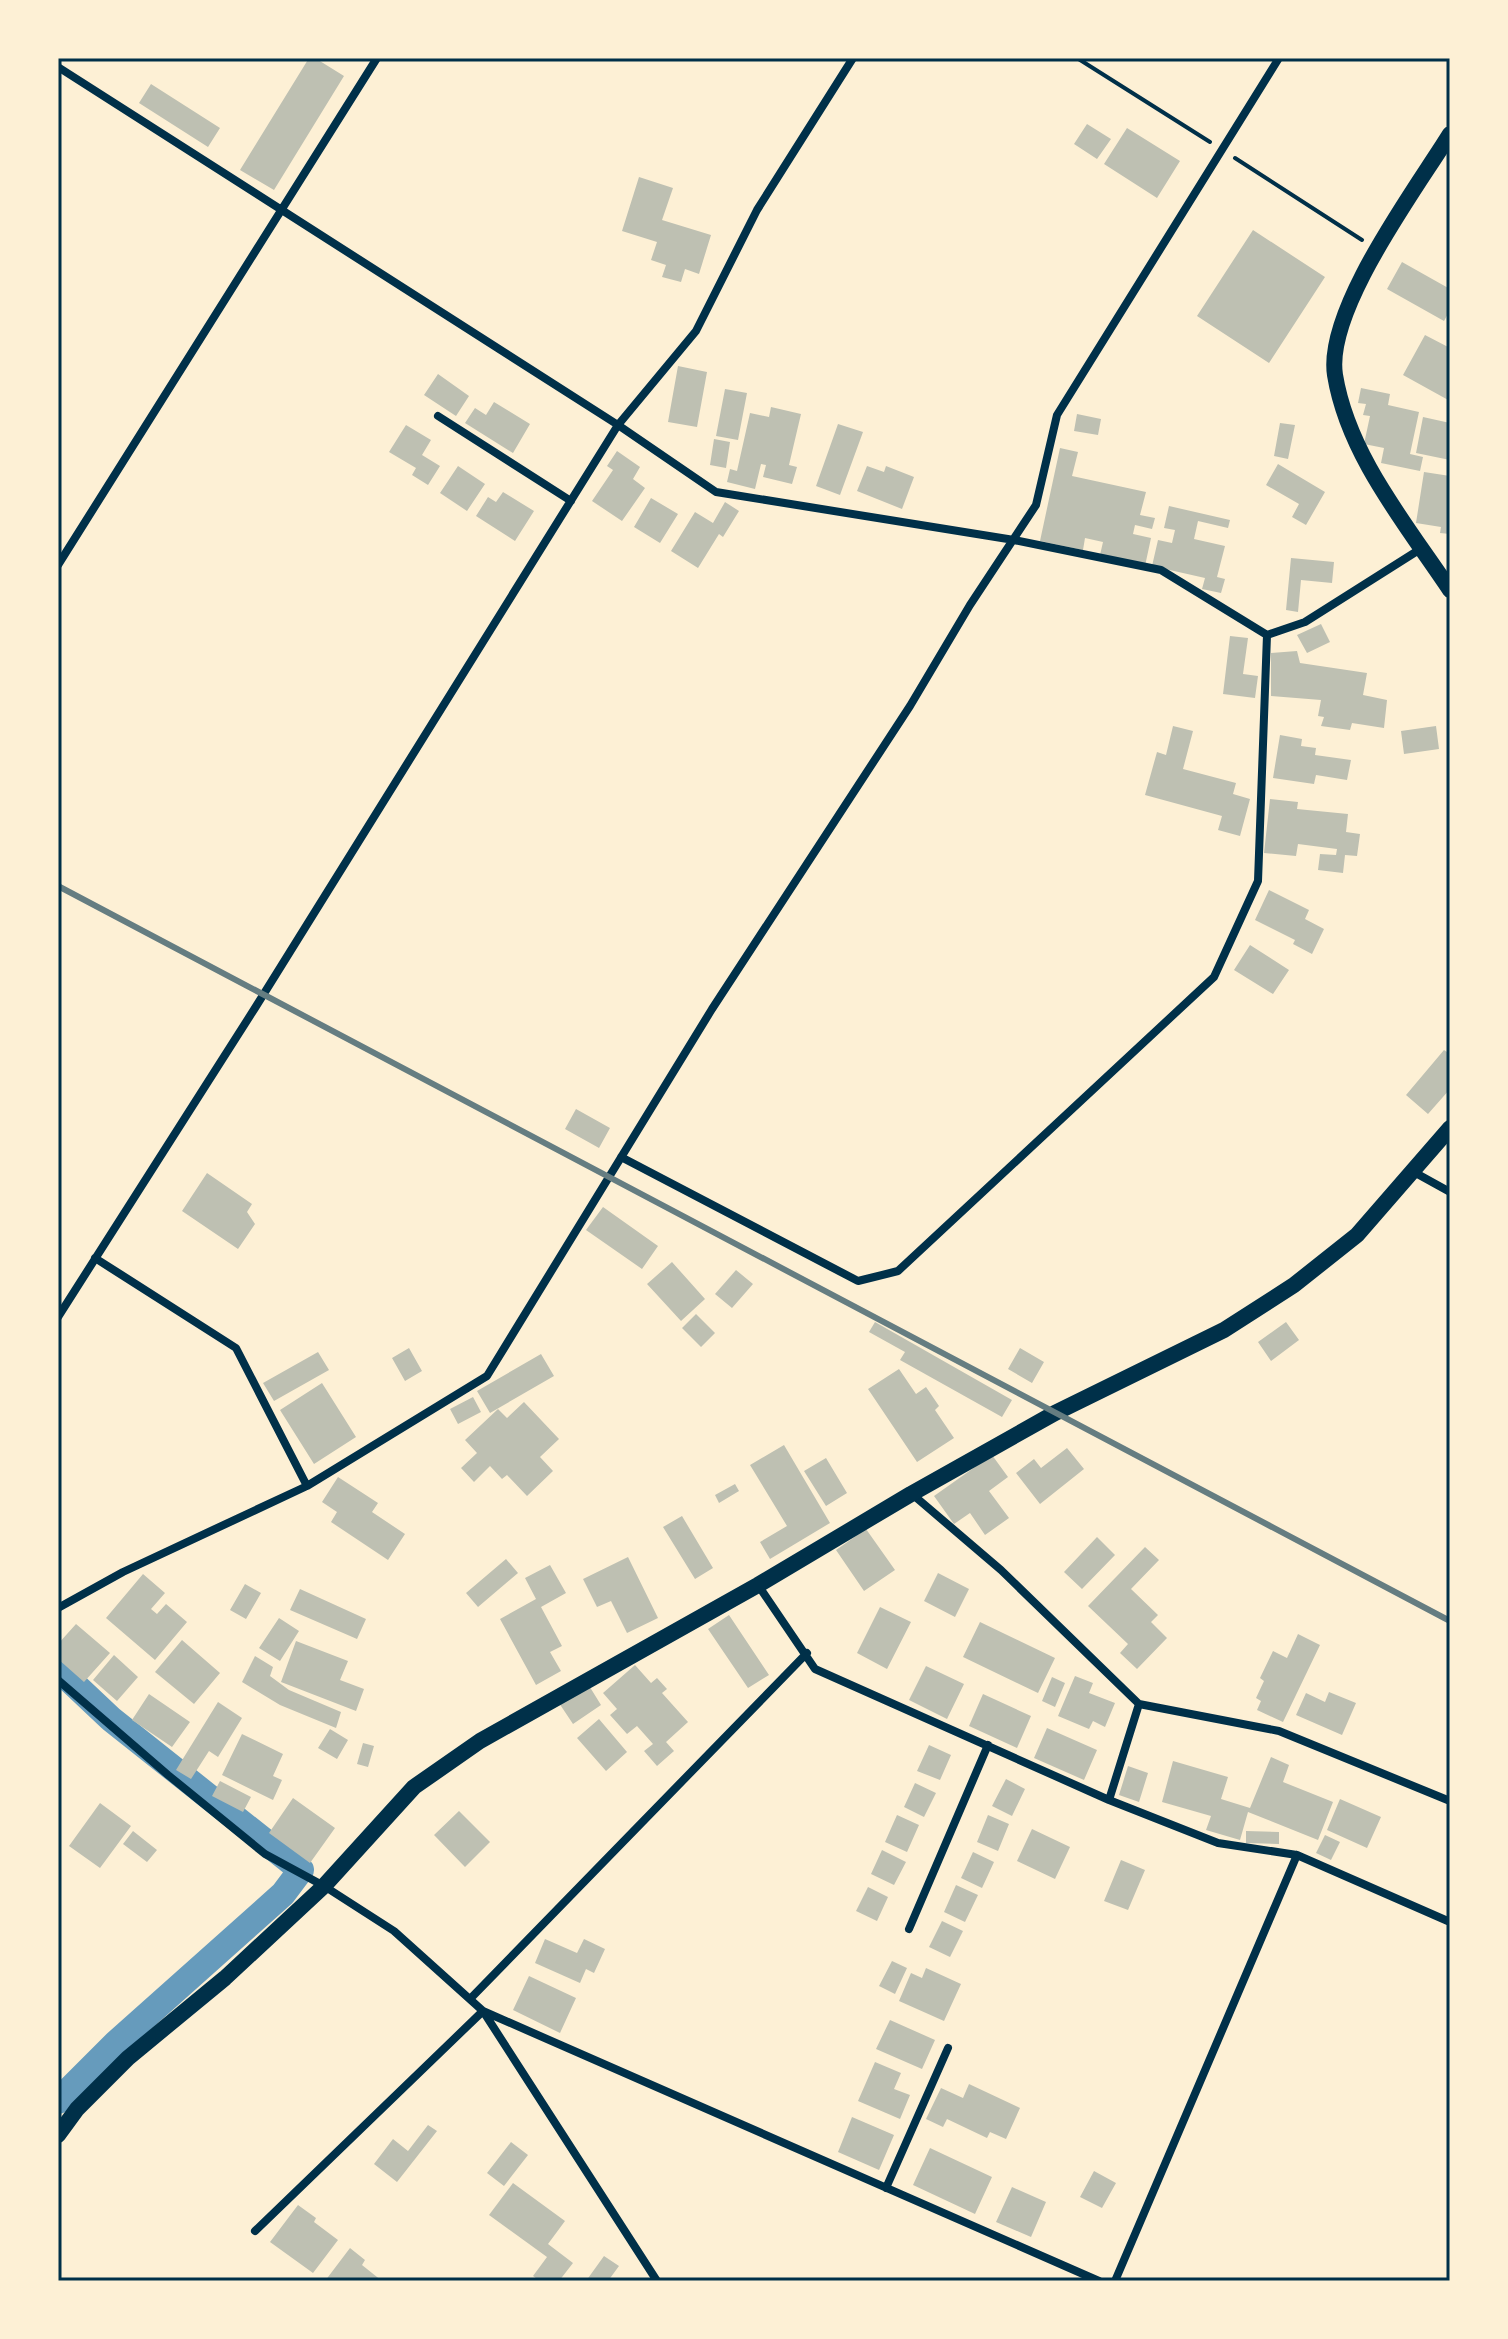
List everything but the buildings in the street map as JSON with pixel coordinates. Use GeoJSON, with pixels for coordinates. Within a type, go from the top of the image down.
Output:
{"type":"FeatureCollection","features":[{"type":"Feature","properties":{"kind":"main road"},"geometry":{"type":"LineString","coordinates":[[1450,134],[1377,250],[1351,301],[1338,334],[1334,372],[1346,414],[1365,460],[1450,590]]}},
{"type":"Feature","properties":{"kind":"main road"},"geometry":{"type":"LineString","coordinates":[[58,2135],[77,2109],[128,2058],[225,1978],[324,1886],[414,1787],[480,1741],[758,1585],[911,1494],[1055,1413],[1224,1330],[1294,1285],[1357,1235],[1450,1128]]}},
{"type":"Feature","properties":{"kind":"street"},"geometry":{"type":"LineString","coordinates":[[58,565],[377,58]]}},
{"type":"Feature","properties":{"kind":"street"},"geometry":{"type":"LineString","coordinates":[[58,1317],[255,1008],[618,425],[696,331],[757,210],[853,58]]}},
{"type":"Feature","properties":{"kind":"street"},"geometry":{"type":"LineString","coordinates":[[58,1608],[123,1572],[307,1486],[487,1376],[712,1009],[910,706],[970,605],[1036,505],[1057,415],[1279,58]]}},
{"type":"Feature","properties":{"kind":"street"},"geometry":{"type":"LineString","coordinates":[[58,67],[618,425],[716,492],[1014,540],[1161,570],[1267,635]]}},
{"type":"Feature","properties":{"kind":"street"},"geometry":{"type":"LineString","coordinates":[[438,416],[571,501]]}},
{"type":"Feature","properties":{"kind":"street"},"geometry":{"type":"LineString","coordinates":[[1267,635],[1305,622],[1422,548]]}},
{"type":"Feature","properties":{"kind":"street"},"geometry":{"type":"LineString","coordinates":[[621,1157],[858,1281],[898,1271],[1214,977],[1258,881],[1267,635]]}},
{"type":"Feature","properties":{"kind":"street"},"geometry":{"type":"LineString","coordinates":[[1412,1171],[1450,1192]]}},
{"type":"Feature","properties":{"kind":"street"},"geometry":{"type":"LineString","coordinates":[[95,1258],[236,1348],[307,1486]]}},
{"type":"Feature","properties":{"kind":"street"},"geometry":{"type":"LineString","coordinates":[[911,1494],[1001,1570],[1139,1704],[1279,1731],[1450,1801]]}},
{"type":"Feature","properties":{"kind":"street"},"geometry":{"type":"LineString","coordinates":[[758,1585],[815,1669],[1109,1800],[1218,1843],[1297,1855],[1450,1922]]}},
{"type":"Feature","properties":{"kind":"street"},"geometry":{"type":"LineString","coordinates":[[470,1999],[807,1653]]}},
{"type":"Feature","properties":{"kind":"street"},"geometry":{"type":"LineString","coordinates":[[58,1680],[265,1854],[324,1886],[394,1931],[483,2011],[657,2281]]}},
{"type":"Feature","properties":{"kind":"street"},"geometry":{"type":"LineString","coordinates":[[1109,1800],[1139,1704]]}},
{"type":"Feature","properties":{"kind":"street"},"geometry":{"type":"LineString","coordinates":[[909,1929],[988,1745]]}},
{"type":"Feature","properties":{"kind":"street"},"geometry":{"type":"LineString","coordinates":[[1115,2281],[1297,1855]]}},
{"type":"Feature","properties":{"kind":"street"},"geometry":{"type":"LineString","coordinates":[[483,2011],[1099,2281]]}},
{"type":"Feature","properties":{"kind":"street"},"geometry":{"type":"LineString","coordinates":[[255,2231],[483,2011]]}},
{"type":"Feature","properties":{"kind":"street"},"geometry":{"type":"LineString","coordinates":[[886,2188],[948,2048]]}},
{"type":"Feature","properties":{"kind":"waterway"},"geometry":{"type":"LineString","coordinates":[[58,1669],[111,1719],[301,1870],[283,1894],[116,2043],[58,2101]]}},
{"type":"Feature","properties":{"kind":"railway"},"geometry":{"type":"LineString","coordinates":[[58,886],[1450,1621]]}}]}
